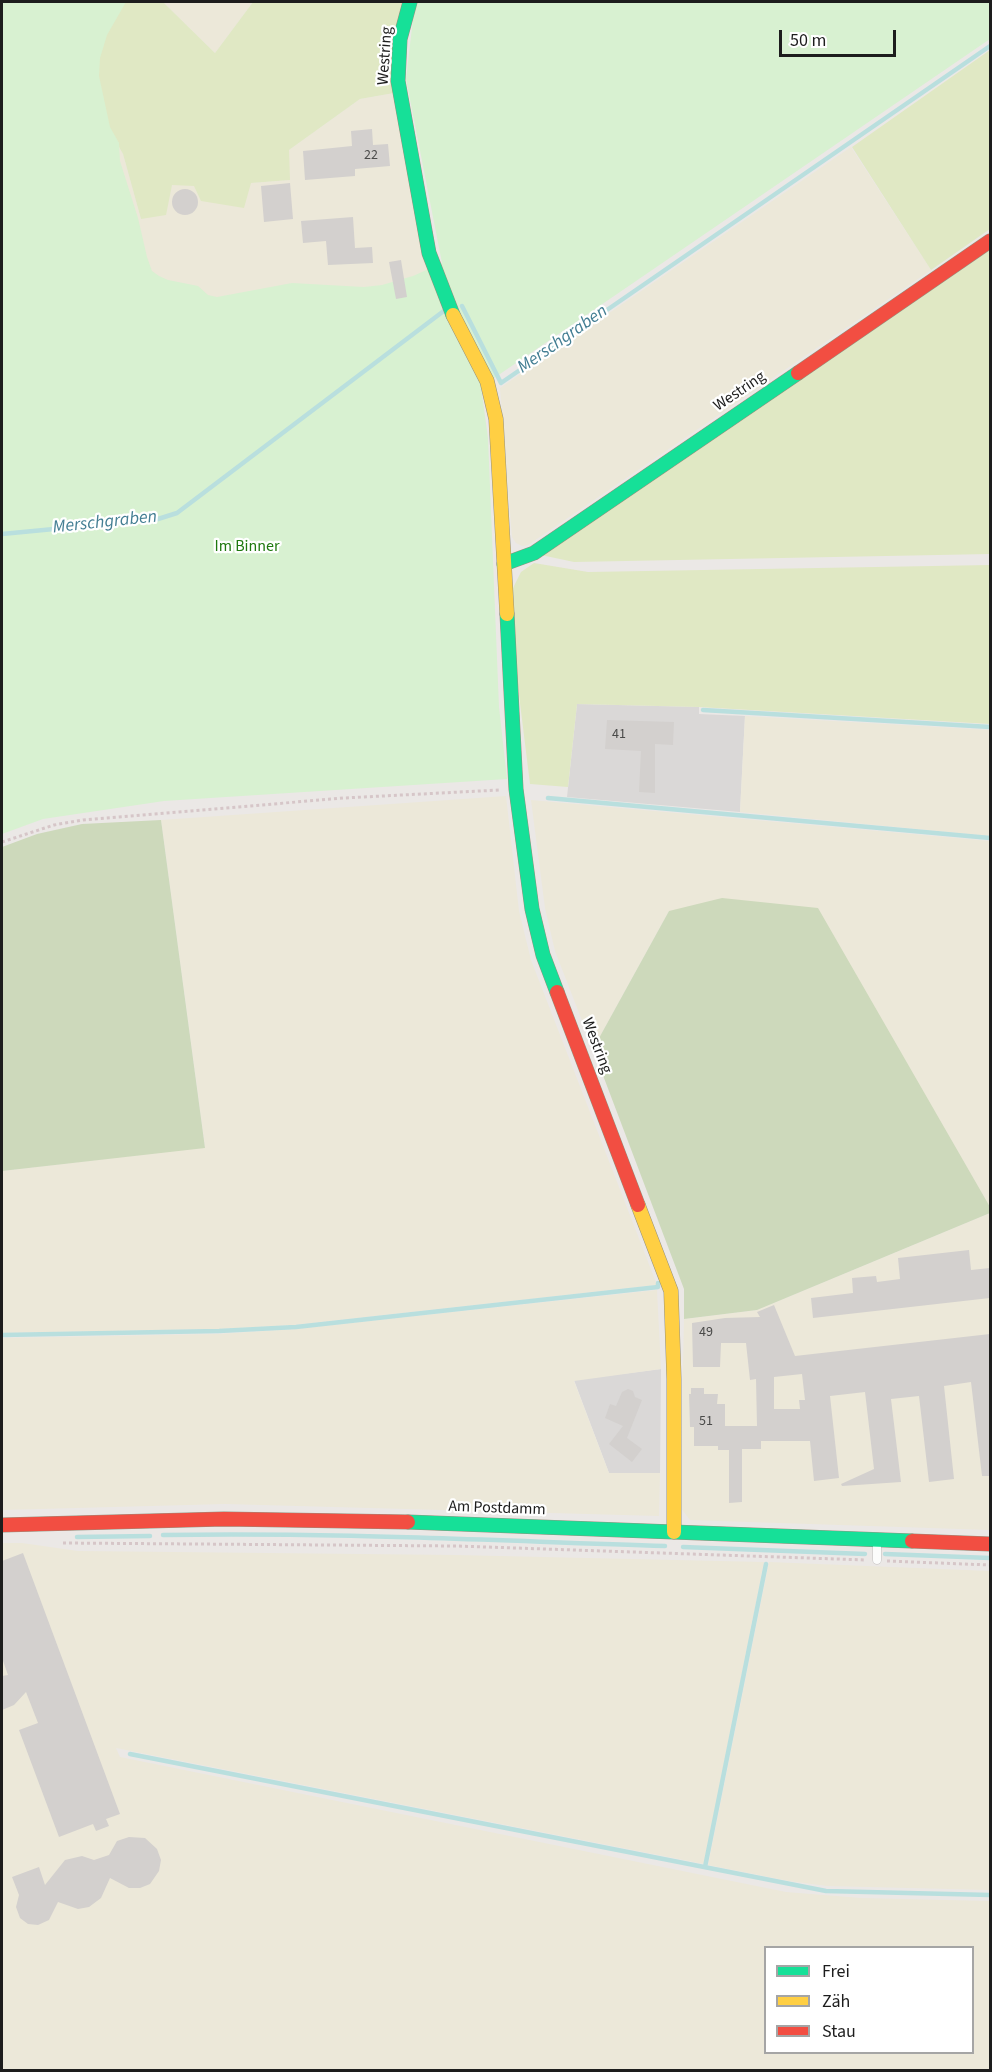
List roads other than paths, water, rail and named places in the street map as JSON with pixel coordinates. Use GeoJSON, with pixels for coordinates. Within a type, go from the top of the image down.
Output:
{"type":"FeatureCollection","features":[{"type":"Feature","properties":{"kind":"street","name":"Westring"},"geometry":{"type":"LineString","coordinates":[[410,2],[400,39],[398,81],[429,253],[456,321],[487,381],[496,419],[516,789],[532,909],[543,955],[671,1291],[674,1379],[674,1532]]}},
{"type":"Feature","properties":{"kind":"street","name":"Westring"},"geometry":{"type":"LineString","coordinates":[[504,564],[534,553],[990,241]]}},
{"type":"Feature","properties":{"kind":"street","name":"Am Postdamm"},"geometry":{"type":"LineString","coordinates":[[2,1525],[224,1519],[385,1521],[990,1544]]}},
{"type":"Feature","properties":{"kind":"lane"},"geometry":{"type":"LineString","coordinates":[[877,1540],[877,1560]]}},
{"type":"Feature","properties":{"kind":"waterway","name":"Merschgraben"},"geometry":{"type":"LineString","coordinates":[[462,306],[501,383],[990,46]]}},
{"type":"Feature","properties":{"kind":"waterway","name":"Merschgraben"},"geometry":{"type":"LineString","coordinates":[[2,534],[158,519],[177,513],[445,310]]}},
{"type":"Feature","properties":{"kind":"waterway"},"geometry":{"type":"LineString","coordinates":[[703,710],[990,727]]}},
{"type":"Feature","properties":{"kind":"waterway"},"geometry":{"type":"LineString","coordinates":[[548,798],[990,838]]}},
{"type":"Feature","properties":{"kind":"waterway"},"geometry":{"type":"LineString","coordinates":[[2,1335],[219,1331],[296,1327],[658,1287],[658,1283]]}},
{"type":"Feature","properties":{"kind":"waterway"},"geometry":{"type":"LineString","coordinates":[[163,1535],[351,1536],[665,1546]]}},
{"type":"Feature","properties":{"kind":"waterway"},"geometry":{"type":"LineString","coordinates":[[77,1537],[150,1536]]}},
{"type":"Feature","properties":{"kind":"waterway"},"geometry":{"type":"LineString","coordinates":[[683,1547],[865,1554]]}},
{"type":"Feature","properties":{"kind":"waterway"},"geometry":{"type":"LineString","coordinates":[[885,1554],[990,1558]]}},
{"type":"Feature","properties":{"kind":"waterway"},"geometry":{"type":"LineString","coordinates":[[705,1867],[766,1564]]}},
{"type":"Feature","properties":{"kind":"waterway"},"geometry":{"type":"LineString","coordinates":[[130,1754],[826,1891],[990,1895]]}},
{"type":"Feature","properties":{"kind":"park label","name":"Im Binner"},"geometry":{"type":"Point","coordinates":[247,547]}}]}
